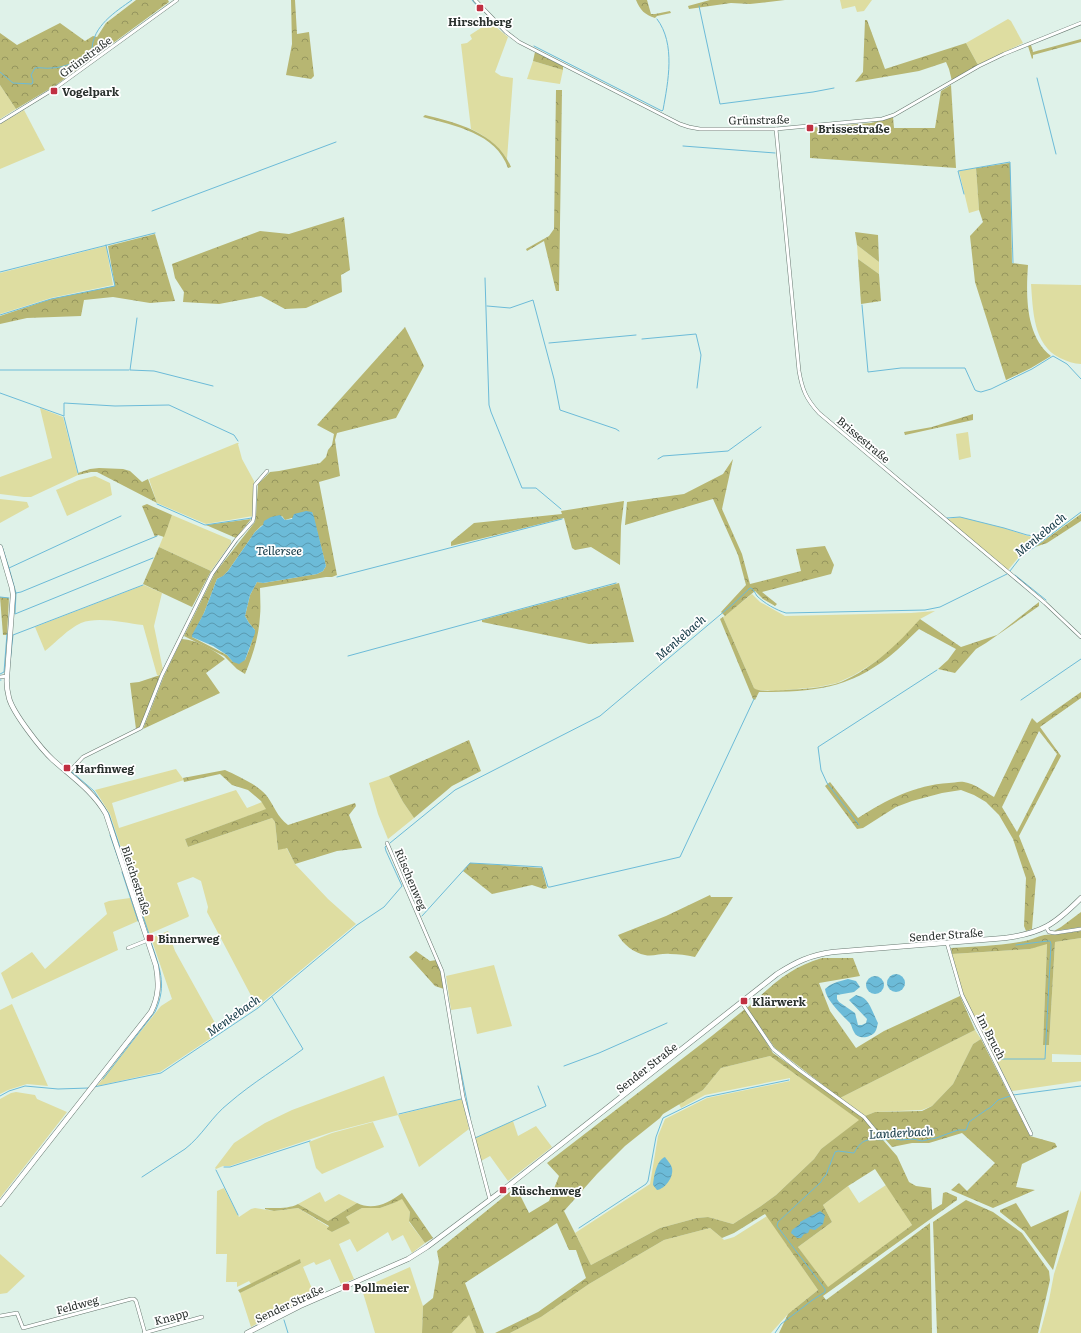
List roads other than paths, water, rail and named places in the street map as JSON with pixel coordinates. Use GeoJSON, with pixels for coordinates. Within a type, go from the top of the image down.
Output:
{"type":"FeatureCollection","features":[{"type":"Feature","properties":{"kind":"main road","name":"Bleichestraße"},"geometry":{"type":"LineString","coordinates":[[0,547],[13,595],[6,676],[6,688],[9,698],[17,715],[51,758],[92,794],[106,814],[148,940],[158,975],[158,989],[155,1004],[151,1012],[0,1204]]}},
{"type":"Feature","properties":{"kind":"main road","name":"Sender Straße"},"geometry":{"type":"LineString","coordinates":[[247,1333],[300,1306],[414,1256],[454,1228],[783,971],[799,961],[810,956],[833,952],[1025,935],[1046,927],[1059,919],[1081,898]]}},
{"type":"Feature","properties":{"kind":"street","name":"Grünstraße"},"geometry":{"type":"LineString","coordinates":[[0,122],[57,87],[177,0]]}},
{"type":"Feature","properties":{"kind":"street","name":"Grünstraße"},"geometry":{"type":"LineString","coordinates":[[475,0],[506,32],[519,42],[680,124],[700,128],[776,129],[871,121],[894,116],[979,66],[1004,54],[1081,23]]}},
{"type":"Feature","properties":{"kind":"street","name":"Brissestraße"},"geometry":{"type":"LineString","coordinates":[[776,129],[799,371],[802,389],[806,397],[825,418],[1045,603],[1081,637]]}},
{"type":"Feature","properties":{"kind":"street"},"geometry":{"type":"LineString","coordinates":[[68,773],[83,757],[141,728],[162,675],[212,574],[236,540],[253,521],[255,485],[267,471]]}},
{"type":"Feature","properties":{"kind":"street"},"geometry":{"type":"LineString","coordinates":[[0,677],[6,676]]}},
{"type":"Feature","properties":{"kind":"street","name":"Rüschenweg"},"geometry":{"type":"LineString","coordinates":[[387,843],[442,971],[463,1097],[490,1200]]}},
{"type":"Feature","properties":{"kind":"street"},"geometry":{"type":"LineString","coordinates":[[1046,927],[1049,932],[1055,933],[1081,929]]}},
{"type":"Feature","properties":{"kind":"street"},"geometry":{"type":"LineString","coordinates":[[128,948],[148,940]]}},
{"type":"Feature","properties":{"kind":"street","name":"Im Bruch"},"geometry":{"type":"LineString","coordinates":[[947,943],[962,995],[1031,1134]]}},
{"type":"Feature","properties":{"kind":"street"},"geometry":{"type":"LineString","coordinates":[[742,1003],[773,1049],[864,1117],[878,1134]]}},
{"type":"Feature","properties":{"kind":"street","name":"Feldweg"},"geometry":{"type":"LineString","coordinates":[[0,1316],[17,1312],[23,1328],[134,1299],[144,1333]]}},
{"type":"Feature","properties":{"kind":"street","name":"Knapp"},"geometry":{"type":"LineString","coordinates":[[144,1333],[202,1317]]}},
{"type":"Feature","properties":{"kind":"water","name":"Tellersee"},"geometry":{"type":"Polygon","coordinates":[[[306,511],[312,512],[314,517],[326,566],[323,571],[317,574],[263,583],[257,582],[250,595],[245,616],[255,630],[255,633],[245,660],[239,664],[233,662],[227,655],[213,646],[192,637],[204,613],[217,579],[228,571],[255,532],[263,525],[264,521],[271,517],[280,515],[285,520],[292,519],[294,514],[306,511]]]}},
{"type":"Feature","properties":{"kind":"water"},"geometry":{"type":"Polygon","coordinates":[[[896,974],[902,977],[905,983],[902,989],[896,992],[890,989],[887,983],[890,977],[896,974]]]}},
{"type":"Feature","properties":{"kind":"water"},"geometry":{"type":"Polygon","coordinates":[[[875,976],[881,979],[884,985],[881,991],[875,994],[869,991],[866,985],[869,979],[875,976]]]}},
{"type":"Feature","properties":{"kind":"water"},"geometry":{"type":"Polygon","coordinates":[[[848,979],[856,981],[860,987],[854,992],[837,995],[837,999],[855,1013],[858,1025],[862,1025],[866,1023],[867,1019],[849,1000],[856,995],[865,999],[872,1009],[878,1023],[875,1032],[867,1037],[856,1035],[850,1023],[835,1007],[826,993],[825,989],[830,985],[848,979]]]}},
{"type":"Feature","properties":{"kind":"water"},"geometry":{"type":"Polygon","coordinates":[[[665,1157],[670,1164],[672,1175],[666,1185],[657,1190],[653,1185],[655,1173],[659,1162],[665,1157]]]}},
{"type":"Feature","properties":{"kind":"water"},"geometry":{"type":"Polygon","coordinates":[[[820,1211],[825,1215],[823,1224],[815,1230],[810,1229],[808,1233],[804,1234],[801,1238],[797,1238],[791,1233],[792,1230],[800,1224],[800,1222],[820,1211]]]}},
{"type":"Feature","properties":{"kind":"waterway"},"geometry":{"type":"LineString","coordinates":[[0,72],[13,83],[32,84],[33,81],[31,75],[35,68],[56,68],[70,64],[76,65],[81,57],[85,56],[92,49],[96,33],[106,20],[132,0]]}},
{"type":"Feature","properties":{"kind":"waterway"},"geometry":{"type":"LineString","coordinates":[[472,0],[478,7]]}},
{"type":"Feature","properties":{"kind":"waterway"},"geometry":{"type":"LineString","coordinates":[[699,6],[720,104],[834,88]]}},
{"type":"Feature","properties":{"kind":"waterway"},"geometry":{"type":"LineString","coordinates":[[534,46],[662,111],[668,75],[669,51],[663,29],[657,19]]}},
{"type":"Feature","properties":{"kind":"waterway"},"geometry":{"type":"LineString","coordinates":[[1037,78],[1056,154]]}},
{"type":"Feature","properties":{"kind":"waterway"},"geometry":{"type":"LineString","coordinates":[[152,211],[336,142]]}},
{"type":"Feature","properties":{"kind":"waterway"},"geometry":{"type":"LineString","coordinates":[[683,146],[775,153]]}},
{"type":"Feature","properties":{"kind":"waterway"},"geometry":{"type":"LineString","coordinates":[[964,194],[958,171],[1010,162],[1013,263]]}},
{"type":"Feature","properties":{"kind":"waterway"},"geometry":{"type":"LineString","coordinates":[[0,272],[155,233]]}},
{"type":"Feature","properties":{"kind":"waterway"},"geometry":{"type":"LineString","coordinates":[[0,315],[51,299],[115,286],[106,245]]}},
{"type":"Feature","properties":{"kind":"waterway"},"geometry":{"type":"LineString","coordinates":[[485,278],[489,405],[491,412],[522,488],[536,488],[561,509]]}},
{"type":"Feature","properties":{"kind":"waterway"},"geometry":{"type":"LineString","coordinates":[[487,306],[510,308],[533,300],[554,379],[560,410],[619,431]]}},
{"type":"Feature","properties":{"kind":"waterway"},"geometry":{"type":"LineString","coordinates":[[862,305],[868,372],[901,368],[965,368],[975,390],[981,392],[991,389],[1032,369],[1053,356],[1067,364],[1081,379]]}},
{"type":"Feature","properties":{"kind":"waterway"},"geometry":{"type":"LineString","coordinates":[[137,318],[130,370],[154,371],[213,386]]}},
{"type":"Feature","properties":{"kind":"waterway"},"geometry":{"type":"LineString","coordinates":[[642,339],[696,334],[701,355],[697,388]]}},
{"type":"Feature","properties":{"kind":"waterway"},"geometry":{"type":"LineString","coordinates":[[549,343],[636,335]]}},
{"type":"Feature","properties":{"kind":"waterway"},"geometry":{"type":"LineString","coordinates":[[0,370],[129,370]]}},
{"type":"Feature","properties":{"kind":"waterway"},"geometry":{"type":"LineString","coordinates":[[0,393],[64,416],[64,403],[115,406],[169,405],[234,435],[238,441]]}},
{"type":"Feature","properties":{"kind":"waterway"},"geometry":{"type":"LineString","coordinates":[[64,417],[78,473]]}},
{"type":"Feature","properties":{"kind":"waterway"},"geometry":{"type":"LineString","coordinates":[[658,459],[663,456],[728,451],[761,427]]}},
{"type":"Feature","properties":{"kind":"waterway"},"geometry":{"type":"LineString","coordinates":[[157,504],[205,525],[252,518]]}},
{"type":"Feature","properties":{"kind":"waterway","name":"Menkebach"},"geometry":{"type":"LineString","coordinates":[[1010,571],[1020,558],[1081,512]]}},
{"type":"Feature","properties":{"kind":"waterway"},"geometry":{"type":"LineString","coordinates":[[2,546],[9,568],[121,516]]}},
{"type":"Feature","properties":{"kind":"waterway"},"geometry":{"type":"LineString","coordinates":[[947,518],[960,517],[1027,535],[1042,537]]}},
{"type":"Feature","properties":{"kind":"waterway"},"geometry":{"type":"LineString","coordinates":[[337,577],[562,519]]}},
{"type":"Feature","properties":{"kind":"waterway"},"geometry":{"type":"LineString","coordinates":[[16,593],[157,536]]}},
{"type":"Feature","properties":{"kind":"waterway"},"geometry":{"type":"LineString","coordinates":[[9,568],[16,593],[15,614],[153,558]]}},
{"type":"Feature","properties":{"kind":"waterway","name":"Menkebach"},"geometry":{"type":"LineString","coordinates":[[390,843],[455,790],[600,716],[750,588],[767,604],[786,613],[925,610],[940,607],[1007,574]]}},
{"type":"Feature","properties":{"kind":"waterway"},"geometry":{"type":"LineString","coordinates":[[1015,575],[1046,600]]}},
{"type":"Feature","properties":{"kind":"waterway"},"geometry":{"type":"LineString","coordinates":[[348,656],[616,583]]}},
{"type":"Feature","properties":{"kind":"waterway"},"geometry":{"type":"LineString","coordinates":[[10,663],[13,635],[143,585]]}},
{"type":"Feature","properties":{"kind":"waterway"},"geometry":{"type":"LineString","coordinates":[[0,597],[9,598]]}},
{"type":"Feature","properties":{"kind":"waterway"},"geometry":{"type":"LineString","coordinates":[[0,674],[4,672],[7,634]]}},
{"type":"Feature","properties":{"kind":"waterway"},"geometry":{"type":"LineString","coordinates":[[1021,700],[1081,659]]}},
{"type":"Feature","properties":{"kind":"waterway"},"geometry":{"type":"LineString","coordinates":[[859,825],[827,783],[821,770],[818,747],[937,670]]}},
{"type":"Feature","properties":{"kind":"waterway"},"geometry":{"type":"LineString","coordinates":[[422,916],[470,863],[542,867],[548,887],[550,887],[680,857],[754,699]]}},
{"type":"Feature","properties":{"kind":"waterway"},"geometry":{"type":"LineString","coordinates":[[72,772],[94,791],[109,814],[149,934]]}},
{"type":"Feature","properties":{"kind":"waterway"},"geometry":{"type":"LineString","coordinates":[[110,835],[120,864]]}},
{"type":"Feature","properties":{"kind":"waterway","name":"Menkebach"},"geometry":{"type":"LineString","coordinates":[[94,1087],[161,1073],[258,1008],[357,925],[384,907],[402,886],[386,851],[386,846]]}},
{"type":"Feature","properties":{"kind":"waterway"},"geometry":{"type":"LineString","coordinates":[[122,872],[138,921]]}},
{"type":"Feature","properties":{"kind":"waterway"},"geometry":{"type":"LineString","coordinates":[[103,1079],[155,1012],[159,1002],[162,984],[161,976],[150,939]]}},
{"type":"Feature","properties":{"kind":"waterway"},"geometry":{"type":"LineString","coordinates":[[996,1059],[1045,1059],[1051,944],[1050,941],[1048,941],[1016,945]]}},
{"type":"Feature","properties":{"kind":"waterway"},"geometry":{"type":"LineString","coordinates":[[142,1177],[185,1149],[197,1138],[223,1108],[303,1049],[272,997]]}},
{"type":"Feature","properties":{"kind":"waterway"},"geometry":{"type":"LineString","coordinates":[[564,1066],[599,1053],[667,1023]]}},
{"type":"Feature","properties":{"kind":"waterway"},"geometry":{"type":"LineString","coordinates":[[459,1061],[470,1117]]}},
{"type":"Feature","properties":{"kind":"waterway"},"geometry":{"type":"LineString","coordinates":[[579,1228],[646,1184],[648,1181],[656,1137],[663,1118],[706,1097],[789,1080]]}},
{"type":"Feature","properties":{"kind":"waterway","name":"Menkebach"},"geometry":{"type":"LineString","coordinates":[[0,1096],[9,1091],[25,1086],[58,1089],[89,1088]]}},
{"type":"Feature","properties":{"kind":"waterway"},"geometry":{"type":"LineString","coordinates":[[475,1138],[546,1106],[538,1086]]}},
{"type":"Feature","properties":{"kind":"waterway","name":"Landerbach"},"geometry":{"type":"LineString","coordinates":[[775,1333],[781,1324],[825,1292],[825,1289],[777,1226],[778,1222],[821,1182],[826,1175],[835,1152],[854,1153],[858,1146],[867,1140],[892,1138],[922,1141],[936,1138],[958,1130],[966,1130],[969,1122],[991,1107],[998,1100],[1013,1095],[1081,1086]]}},
{"type":"Feature","properties":{"kind":"waterway"},"geometry":{"type":"LineString","coordinates":[[399,1114],[461,1099]]}},
{"type":"Feature","properties":{"kind":"waterway"},"geometry":{"type":"LineString","coordinates":[[224,1167],[230,1167],[310,1141]]}},
{"type":"Feature","properties":{"kind":"waterway"},"geometry":{"type":"LineString","coordinates":[[216,1170],[238,1215]]}},
{"type":"Feature","properties":{"kind":"waterway"},"geometry":{"type":"LineString","coordinates":[[284,1320],[288,1333]]}},
{"type":"Feature","properties":{"kind":"place","name":"Hirschberg"},"geometry":{"type":"Point","coordinates":[480,8]}},
{"type":"Feature","properties":{"kind":"place","name":"Vogelpark"},"geometry":{"type":"Point","coordinates":[54,91]}},
{"type":"Feature","properties":{"kind":"place","name":"Brissestraße"},"geometry":{"type":"Point","coordinates":[810,128]}},
{"type":"Feature","properties":{"kind":"place","name":"Harfinweg"},"geometry":{"type":"Point","coordinates":[67,768]}},
{"type":"Feature","properties":{"kind":"place","name":"Binnerweg"},"geometry":{"type":"Point","coordinates":[150,938]}},
{"type":"Feature","properties":{"kind":"place","name":"Klärwerk"},"geometry":{"type":"Point","coordinates":[744,1001]}},
{"type":"Feature","properties":{"kind":"place","name":"Rüschenweg"},"geometry":{"type":"Point","coordinates":[503,1190]}},
{"type":"Feature","properties":{"kind":"place","name":"Pollmeier"},"geometry":{"type":"Point","coordinates":[346,1287]}}]}
